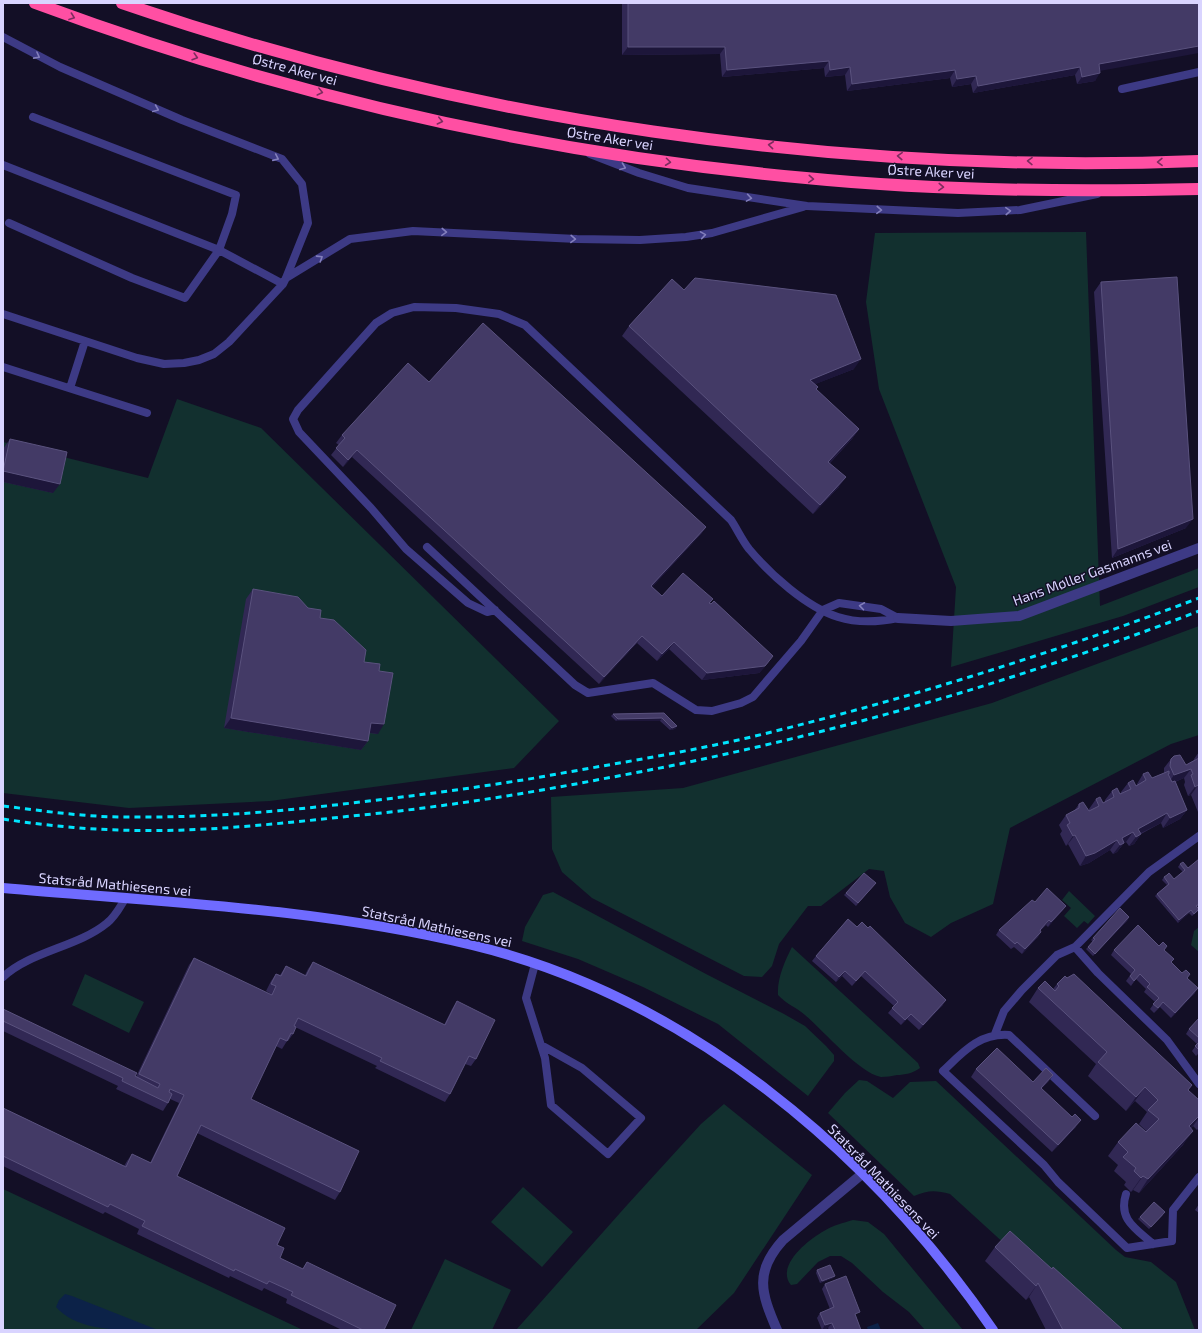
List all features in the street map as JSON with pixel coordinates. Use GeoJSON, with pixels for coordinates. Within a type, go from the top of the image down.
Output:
{"type":"FeatureCollection","features":[{"type":"Feature","properties":{"kind":"highway","name":"Østre Aker vei"},"geometry":{"type":"LineString","coordinates":[[35,3],[148,42],[303,88],[474,128],[574,148],[651,160],[807,178],[983,189],[1109,191],[1199,189]]}},
{"type":"Feature","properties":{"kind":"highway","name":"Østre Aker vei"},"geometry":{"type":"LineString","coordinates":[[122,3],[227,37],[313,61],[492,103],[582,121],[723,140],[882,155],[1104,163],[1199,161]]}},
{"type":"Feature","properties":{"kind":"street","name":"Hans Møller Gasmanns vei"},"geometry":{"type":"LineString","coordinates":[[898,618],[951,621],[1019,616],[1199,548]]}},
{"type":"Feature","properties":{"kind":"street","name":"Statsråd Mathiesens vei"},"geometry":{"type":"LineString","coordinates":[[3,888],[268,911],[368,924],[474,946],[535,964],[609,994],[638,1008],[701,1045],[785,1105],[838,1150],[911,1226],[941,1261],[993,1330]]}},
{"type":"Feature","properties":{"kind":"street"},"geometry":{"type":"LineString","coordinates":[[777,1330],[762,1287],[765,1266],[776,1248],[783,1240],[862,1174]]}},
{"type":"Feature","properties":{"kind":"lane"},"geometry":{"type":"LineString","coordinates":[[3,37],[60,67],[182,120],[282,160],[302,184],[308,223],[285,281]]}},
{"type":"Feature","properties":{"kind":"lane"},"geometry":{"type":"LineString","coordinates":[[1122,89],[1199,72]]}},
{"type":"Feature","properties":{"kind":"lane"},"geometry":{"type":"LineString","coordinates":[[9,223],[132,278],[185,298],[219,250],[232,214],[236,195],[33,117]]}},
{"type":"Feature","properties":{"kind":"lane"},"geometry":{"type":"LineString","coordinates":[[574,148],[639,173],[688,188],[807,206],[958,213],[1020,210],[1109,191]]}},
{"type":"Feature","properties":{"kind":"lane"},"geometry":{"type":"LineString","coordinates":[[3,165],[219,250],[285,281]]}},
{"type":"Feature","properties":{"kind":"lane"},"geometry":{"type":"LineString","coordinates":[[3,314],[137,358],[164,364],[184,363],[199,360],[214,354],[229,342],[285,281],[350,239],[413,231],[577,239],[640,240],[686,238],[712,233],[807,206]]}},
{"type":"Feature","properties":{"kind":"lane"},"geometry":{"type":"LineString","coordinates":[[495,610],[487,612],[468,603],[406,549],[371,508],[299,432],[293,420],[298,410],[376,323],[392,313],[414,307],[456,308],[499,314],[525,325],[731,520],[748,548],[784,584],[823,610],[838,618],[879,622],[898,618]]}},
{"type":"Feature","properties":{"kind":"lane"},"geometry":{"type":"LineString","coordinates":[[70,388],[85,341]]}},
{"type":"Feature","properties":{"kind":"lane"},"geometry":{"type":"LineString","coordinates":[[3,367],[147,413]]}},
{"type":"Feature","properties":{"kind":"lane"},"geometry":{"type":"LineString","coordinates":[[427,547],[575,685],[588,693],[653,683],[696,710],[712,711],[741,703],[753,696],[801,641],[823,610],[839,603],[880,609],[898,618]]}},
{"type":"Feature","properties":{"kind":"lane"},"geometry":{"type":"LineString","coordinates":[[995,1034],[1004,1011],[1022,990],[1057,955],[1075,947],[1149,872],[1199,836]]}},
{"type":"Feature","properties":{"kind":"lane"},"geometry":{"type":"LineString","coordinates":[[3,977],[20,966],[95,932],[116,914],[125,899]]}},
{"type":"Feature","properties":{"kind":"lane"},"geometry":{"type":"LineString","coordinates":[[1075,947],[1098,973],[1167,1040],[1199,1084]]}},
{"type":"Feature","properties":{"kind":"lane"},"geometry":{"type":"LineString","coordinates":[[535,964],[526,998],[545,1058],[551,1105],[608,1154],[641,1118],[582,1068],[541,1045]]}},
{"type":"Feature","properties":{"kind":"lane"},"geometry":{"type":"LineString","coordinates":[[1095,1116],[1009,1035],[995,1034],[979,1041],[965,1050],[943,1072],[1044,1165],[1058,1182],[1127,1248],[1172,1241],[1173,1210],[1199,1177]]}},
{"type":"Feature","properties":{"kind":"lane"},"geometry":{"type":"LineString","coordinates":[[1126,1194],[1122,1205],[1128,1222],[1153,1244]]}},
{"type":"Feature","properties":{"kind":"green space"},"geometry":{"type":"Polygon","coordinates":[[[1086,232],[1100,606],[1199,568],[1199,587],[1123,616],[951,667],[956,587],[879,389],[866,302],[875,233],[1086,232]]]}},
{"type":"Feature","properties":{"kind":"green space"},"geometry":{"type":"Polygon","coordinates":[[[177,399],[261,428],[559,721],[514,768],[270,801],[129,808],[3,793],[3,442],[148,478],[177,399]]]}},
{"type":"Feature","properties":{"kind":"green space"},"geometry":{"type":"Polygon","coordinates":[[[1199,626],[1199,735],[1171,744],[1010,828],[993,904],[951,923],[931,937],[905,923],[890,897],[884,871],[869,869],[821,906],[808,906],[779,944],[772,966],[762,977],[744,976],[592,898],[562,872],[552,849],[551,797],[683,788],[992,703],[1199,626]]]}},
{"type":"Feature","properties":{"kind":"green space"},"geometry":{"type":"Polygon","coordinates":[[[1069,891],[1095,916],[1088,924],[1084,921],[1077,928],[1064,916],[1071,908],[1062,900],[1069,891]]]}},
{"type":"Feature","properties":{"kind":"green space"},"geometry":{"type":"Polygon","coordinates":[[[553,892],[805,1026],[834,1055],[834,1061],[808,1096],[718,1024],[643,987],[578,959],[522,941],[525,927],[543,895],[553,892]]]}},
{"type":"Feature","properties":{"kind":"green space"},"geometry":{"type":"Polygon","coordinates":[[[1199,927],[1199,952],[1191,945],[1194,931],[1199,927]]]}},
{"type":"Feature","properties":{"kind":"green space"},"geometry":{"type":"Polygon","coordinates":[[[792,947],[918,1063],[920,1068],[903,1075],[887,1077],[872,1074],[852,1060],[805,1015],[781,998],[778,995],[780,976],[792,947]]]}},
{"type":"Feature","properties":{"kind":"green space"},"geometry":{"type":"Polygon","coordinates":[[[85,974],[144,1002],[129,1033],[72,1005],[85,974]]]}},
{"type":"Feature","properties":{"kind":"green space"},"geometry":{"type":"Polygon","coordinates":[[[859,1080],[867,1081],[893,1098],[910,1082],[936,1081],[1116,1250],[1125,1257],[1151,1262],[1176,1282],[1195,1330],[1099,1330],[950,1194],[932,1191],[914,1196],[828,1113],[845,1093],[859,1080]]]}},
{"type":"Feature","properties":{"kind":"green space"},"geometry":{"type":"Polygon","coordinates":[[[724,1104],[812,1175],[734,1293],[696,1330],[516,1330],[701,1124],[724,1104]]]}},
{"type":"Feature","properties":{"kind":"green space"},"geometry":{"type":"Polygon","coordinates":[[[523,1187],[573,1232],[542,1267],[491,1222],[523,1187]]]}},
{"type":"Feature","properties":{"kind":"green space"},"geometry":{"type":"Polygon","coordinates":[[[3,1189],[303,1330],[3,1330],[3,1189]]]}},
{"type":"Feature","properties":{"kind":"green space"},"geometry":{"type":"Polygon","coordinates":[[[853,1220],[868,1222],[884,1234],[963,1330],[925,1330],[909,1312],[883,1292],[852,1263],[841,1256],[830,1256],[818,1262],[797,1284],[791,1285],[787,1278],[787,1270],[790,1262],[796,1254],[810,1240],[827,1229],[853,1220]]]}},
{"type":"Feature","properties":{"kind":"green space"},"geometry":{"type":"Polygon","coordinates":[[[445,1259],[511,1290],[492,1330],[411,1330],[445,1259]]]}},
{"type":"Feature","properties":{"kind":"water"},"geometry":{"type":"Polygon","coordinates":[[[65,1294],[158,1330],[117,1330],[90,1326],[77,1322],[56,1307],[59,1300],[65,1294]]]}},
{"type":"Feature","properties":{"kind":"water"},"geometry":{"type":"Polygon","coordinates":[[[878,1323],[881,1330],[868,1330],[867,1327],[878,1323]]]}},
{"type":"Feature","properties":{"kind":"building"},"geometry":{"type":"Polygon","coordinates":[[[628,3],[1199,3],[1199,46],[1099,64],[1100,73],[1082,77],[1080,67],[978,86],[976,76],[957,79],[955,70],[852,84],[850,67],[830,70],[829,61],[727,70],[725,47],[628,47],[628,3]]]}},
{"type":"Feature","properties":{"kind":"building"},"geometry":{"type":"Polygon","coordinates":[[[1177,277],[1193,519],[1118,549],[1101,282],[1177,277]]]}},
{"type":"Feature","properties":{"kind":"building"},"geometry":{"type":"Polygon","coordinates":[[[695,278],[836,295],[861,359],[810,380],[818,387],[816,389],[859,429],[828,462],[846,477],[820,505],[629,326],[672,279],[684,290],[695,278]]]}},
{"type":"Feature","properties":{"kind":"building"},"geometry":{"type":"Polygon","coordinates":[[[483,323],[706,527],[651,586],[662,596],[683,573],[713,599],[709,603],[711,604],[714,601],[773,656],[765,666],[707,673],[674,642],[662,654],[642,636],[604,677],[357,450],[348,460],[336,448],[345,438],[342,435],[408,363],[429,382],[483,323]]]}},
{"type":"Feature","properties":{"kind":"building"},"geometry":{"type":"Polygon","coordinates":[[[10,439],[67,452],[60,484],[3,471],[10,439]]]}},
{"type":"Feature","properties":{"kind":"building"},"geometry":{"type":"Polygon","coordinates":[[[253,589],[298,597],[308,608],[321,610],[320,618],[334,620],[366,650],[364,662],[380,664],[379,671],[393,673],[384,724],[371,723],[368,741],[231,718],[253,589]]]}},
{"type":"Feature","properties":{"kind":"building"},"geometry":{"type":"Polygon","coordinates":[[[664,713],[677,726],[672,728],[662,718],[618,719],[613,714],[664,713]]]}},
{"type":"Feature","properties":{"kind":"building"},"geometry":{"type":"Polygon","coordinates":[[[1180,755],[1186,765],[1199,758],[1199,788],[1198,785],[1195,787],[1191,775],[1193,774],[1191,769],[1174,775],[1170,766],[1171,759],[1174,756],[1180,755]]]}},
{"type":"Feature","properties":{"kind":"building"},"geometry":{"type":"Polygon","coordinates":[[[1169,771],[1168,774],[1172,782],[1175,781],[1187,810],[1170,818],[1167,813],[1138,829],[1141,834],[1136,837],[1133,832],[1122,838],[1124,843],[1120,845],[1117,840],[1095,853],[1086,856],[1075,835],[1073,836],[1067,825],[1070,823],[1066,815],[1079,808],[1079,804],[1083,802],[1089,811],[1099,806],[1096,799],[1100,797],[1103,803],[1114,797],[1112,791],[1117,788],[1120,794],[1131,789],[1128,783],[1133,780],[1136,786],[1146,780],[1143,774],[1148,772],[1152,778],[1169,771]]]}},
{"type":"Feature","properties":{"kind":"building"},"geometry":{"type":"Polygon","coordinates":[[[1199,859],[1199,904],[1196,906],[1199,909],[1194,914],[1191,910],[1179,920],[1157,894],[1169,884],[1164,877],[1169,873],[1174,879],[1185,870],[1180,864],[1183,862],[1188,868],[1199,859]]]}},
{"type":"Feature","properties":{"kind":"building"},"geometry":{"type":"Polygon","coordinates":[[[864,873],[876,883],[858,903],[846,893],[864,873]]]}},
{"type":"Feature","properties":{"kind":"building"},"geometry":{"type":"Polygon","coordinates":[[[1047,888],[1066,906],[1051,922],[1049,920],[1040,930],[1041,932],[1025,949],[1017,942],[1015,944],[999,930],[1032,900],[1035,902],[1047,888]]]}},
{"type":"Feature","properties":{"kind":"building"},"geometry":{"type":"Polygon","coordinates":[[[1120,908],[1129,917],[1095,954],[1088,947],[1095,939],[1093,938],[1120,908]]]}},
{"type":"Feature","properties":{"kind":"building"},"geometry":{"type":"Polygon","coordinates":[[[848,919],[857,927],[862,922],[868,928],[870,926],[946,1000],[923,1025],[911,1014],[905,1020],[892,1008],[898,1002],[865,971],[856,981],[845,971],[839,977],[816,956],[848,919]]]}},
{"type":"Feature","properties":{"kind":"building"},"geometry":{"type":"Polygon","coordinates":[[[1138,925],[1159,946],[1163,942],[1167,946],[1164,950],[1174,959],[1171,962],[1182,973],[1186,970],[1190,974],[1187,978],[1198,988],[1175,1013],[1163,1002],[1158,1008],[1153,1004],[1159,998],[1147,987],[1150,984],[1140,974],[1134,981],[1130,976],[1135,970],[1114,950],[1138,925]]]}},
{"type":"Feature","properties":{"kind":"building"},"geometry":{"type":"Polygon","coordinates":[[[194,958],[272,995],[276,986],[271,984],[276,974],[281,976],[286,966],[306,976],[313,962],[445,1025],[457,1001],[495,1020],[476,1059],[469,1056],[450,1094],[380,1061],[382,1058],[298,1018],[294,1026],[296,1027],[293,1034],[291,1033],[287,1041],[280,1038],[251,1099],[359,1151],[340,1192],[201,1125],[177,1176],[285,1228],[277,1245],[284,1248],[280,1258],[303,1269],[307,1262],[396,1305],[384,1330],[363,1330],[291,1295],[293,1292],[269,1281],[267,1284],[235,1269],[234,1271],[142,1226],[145,1221],[110,1204],[108,1207],[3,1156],[3,1108],[126,1167],[132,1154],[151,1163],[184,1095],[170,1089],[169,1092],[172,1094],[168,1103],[122,1081],[123,1078],[3,1021],[3,1009],[137,1073],[135,1076],[158,1088],[160,1084],[139,1074],[194,958]]]}},
{"type":"Feature","properties":{"kind":"building"},"geometry":{"type":"Polygon","coordinates":[[[1074,974],[1192,1085],[1188,1090],[1199,1100],[1199,1116],[1189,1126],[1193,1131],[1148,1179],[1143,1176],[1141,1178],[1134,1171],[1136,1168],[1123,1157],[1128,1152],[1118,1142],[1136,1123],[1146,1132],[1159,1119],[1148,1110],[1158,1100],[1145,1087],[1136,1097],[1098,1062],[1107,1052],[1038,988],[1045,981],[1055,991],[1059,986],[1057,984],[1065,976],[1067,978],[1074,974]]]}},
{"type":"Feature","properties":{"kind":"building"},"geometry":{"type":"Polygon","coordinates":[[[1199,1018],[1199,1038],[1189,1029],[1199,1018]]]}},
{"type":"Feature","properties":{"kind":"building"},"geometry":{"type":"Polygon","coordinates":[[[1199,1042],[1199,1050],[1195,1046],[1199,1042]]]}},
{"type":"Feature","properties":{"kind":"building"},"geometry":{"type":"Polygon","coordinates":[[[997,1048],[1033,1082],[1046,1068],[1053,1075],[1041,1088],[1072,1117],[1075,1114],[1081,1120],[1058,1145],[976,1069],[997,1048]]]}},
{"type":"Feature","properties":{"kind":"building"},"geometry":{"type":"Polygon","coordinates":[[[1154,1202],[1165,1212],[1151,1227],[1140,1217],[1154,1202]]]}},
{"type":"Feature","properties":{"kind":"building"},"geometry":{"type":"Polygon","coordinates":[[[1010,1231],[1052,1269],[1053,1267],[1123,1330],[1063,1330],[1038,1283],[1036,1286],[995,1247],[1010,1231]]]}},
{"type":"Feature","properties":{"kind":"building"},"geometry":{"type":"Polygon","coordinates":[[[830,1265],[835,1276],[822,1281],[817,1270],[830,1265]]]}},
{"type":"Feature","properties":{"kind":"building"},"geometry":{"type":"Polygon","coordinates":[[[846,1276],[860,1312],[855,1314],[861,1330],[835,1330],[832,1323],[825,1325],[820,1313],[834,1307],[825,1284],[846,1276]]]}},
{"type":"Feature","properties":{"kind":"railway"},"geometry":{"type":"LineString","coordinates":[[3,806],[110,817],[210,815],[267,812],[352,803],[444,792],[535,778],[721,744],[805,724],[919,692],[1032,657],[1199,598]]}},
{"type":"Feature","properties":{"kind":"railway"},"geometry":{"type":"LineString","coordinates":[[3,819],[61,826],[104,829],[148,831],[207,829],[265,825],[383,813],[446,805],[540,790],[754,748],[904,709],[1053,664],[1199,611]]}}]}
